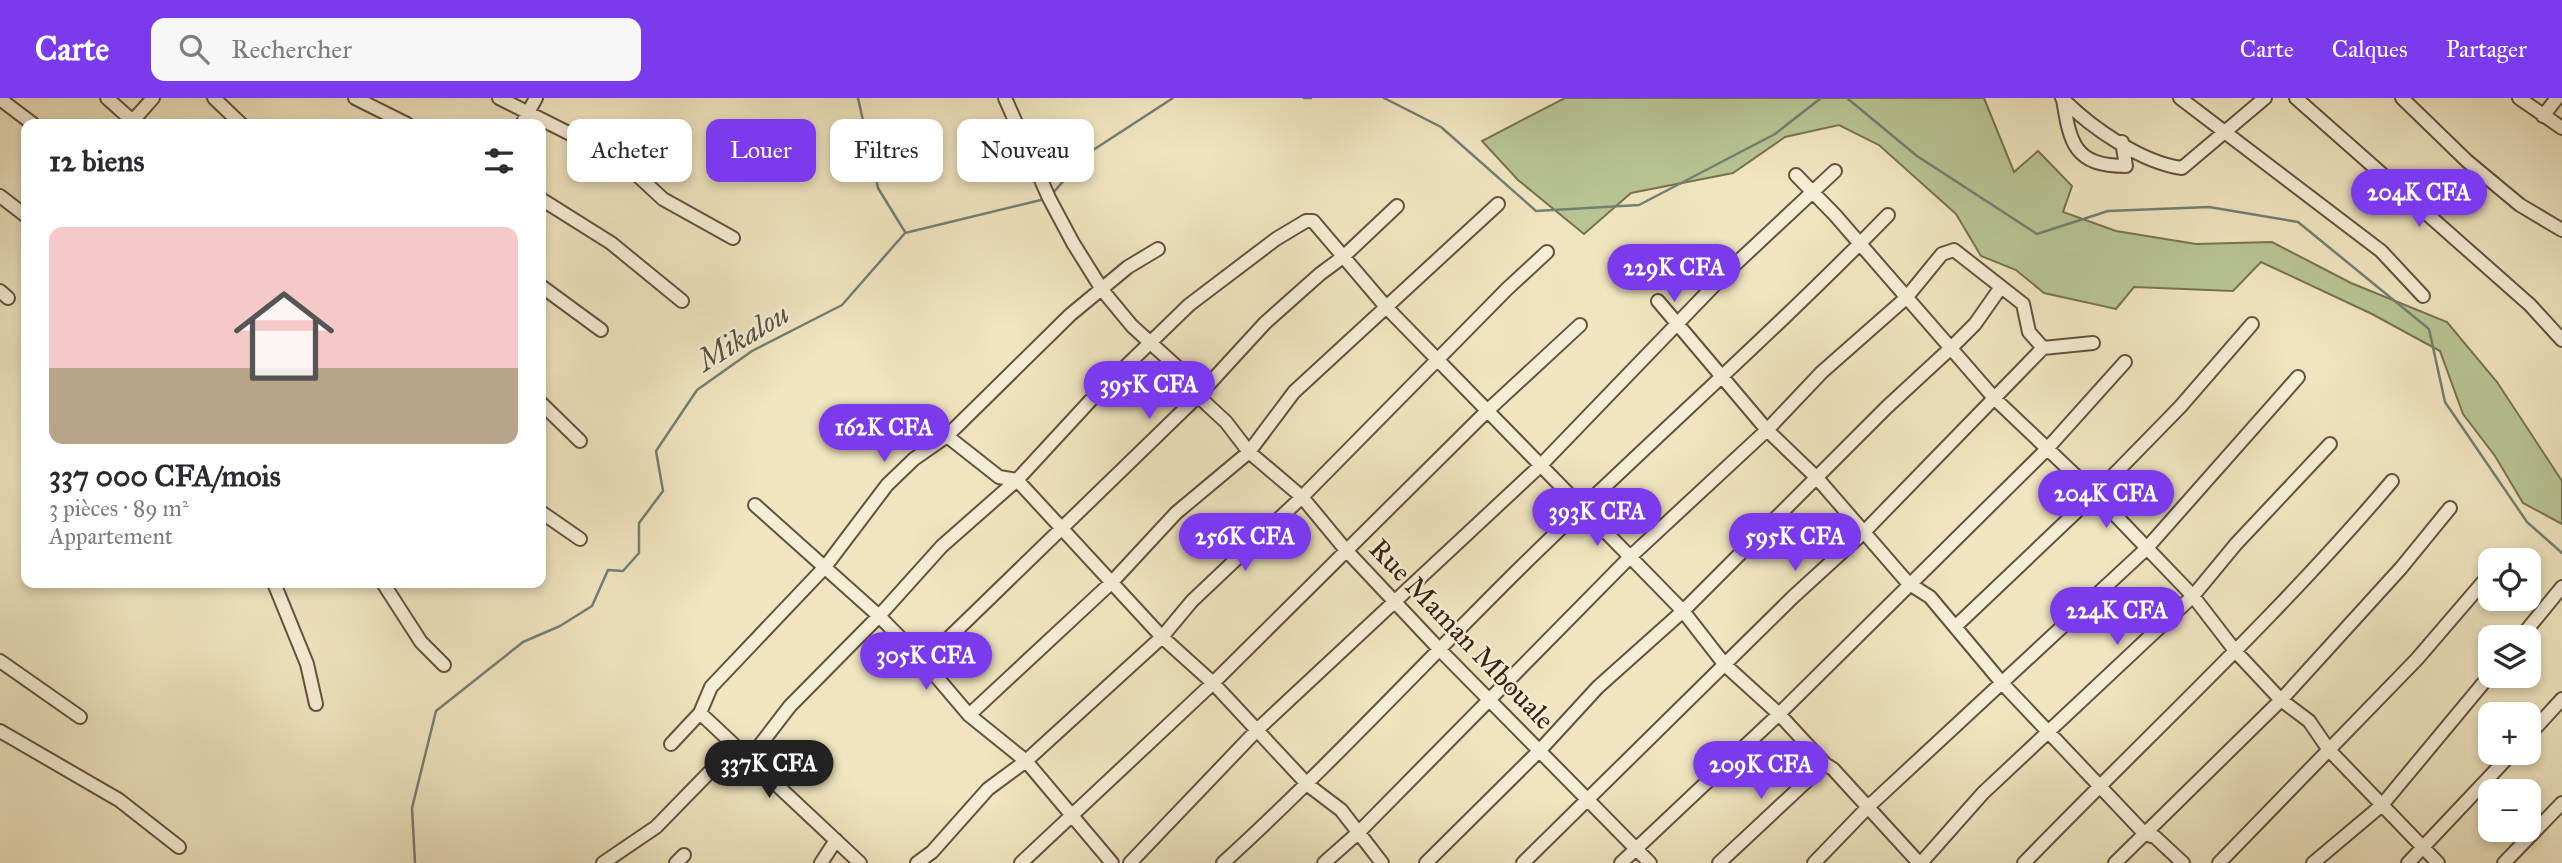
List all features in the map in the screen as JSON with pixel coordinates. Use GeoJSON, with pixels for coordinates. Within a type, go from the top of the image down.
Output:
{"type":"FeatureCollection","features":[{"type":"Feature","properties":{"kind":"street"},"geometry":{"type":"LineString","coordinates":[[107,98],[129,119]]}},
{"type":"Feature","properties":{"kind":"street"},"geometry":{"type":"LineString","coordinates":[[136,119],[153,98]]}},
{"type":"Feature","properties":{"kind":"street"},"geometry":{"type":"LineString","coordinates":[[214,98],[236,119]]}},
{"type":"Feature","properties":{"kind":"street"},"geometry":{"type":"LineString","coordinates":[[355,98],[397,119]]}},
{"type":"Feature","properties":{"kind":"street"},"geometry":{"type":"LineString","coordinates":[[499,98],[524,119],[536,98]]}},
{"type":"Feature","properties":{"kind":"street","name":"Rue Maman Mbouale"},"geometry":{"type":"LineString","coordinates":[[1005,98],[1049,198],[1103,290],[1150,344],[1177,367],[1198,396],[1226,422],[1250,452],[1302,497],[1345,550],[1441,651],[1541,749],[1650,863]]}},
{"type":"Feature","properties":{"kind":"street"},"geometry":{"type":"LineString","coordinates":[[2063,98],[2086,123],[2165,166],[2182,168],[2265,98]]}},
{"type":"Feature","properties":{"kind":"street"},"geometry":{"type":"LineString","coordinates":[[2063,98],[2069,133],[2082,156],[2102,164],[2126,166],[2122,142]]}},
{"type":"Feature","properties":{"kind":"street"},"geometry":{"type":"LineString","coordinates":[[2180,98],[2225,133],[2250,148],[2381,251],[2423,296]]}},
{"type":"Feature","properties":{"kind":"street"},"geometry":{"type":"LineString","coordinates":[[2296,98],[2530,305],[2562,340]]}},
{"type":"Feature","properties":{"kind":"street"},"geometry":{"type":"LineString","coordinates":[[2402,98],[2467,161],[2520,205],[2562,230]]}},
{"type":"Feature","properties":{"kind":"street"},"geometry":{"type":"LineString","coordinates":[[2519,98],[2562,128]]}},
{"type":"Feature","properties":{"kind":"street"},"geometry":{"type":"LineString","coordinates":[[2543,116],[2557,98]]}},
{"type":"Feature","properties":{"kind":"street"},"geometry":{"type":"LineString","coordinates":[[0,99],[26,119]]}},
{"type":"Feature","properties":{"kind":"street"},"geometry":{"type":"LineString","coordinates":[[546,126],[573,134],[620,159],[663,199],[733,238]]}},
{"type":"Feature","properties":{"kind":"street"},"geometry":{"type":"LineString","coordinates":[[1130,863],[1258,729],[1541,465],[1753,246],[1835,171]]}},
{"type":"Feature","properties":{"kind":"street"},"geometry":{"type":"LineString","coordinates":[[1796,175],[1952,347],[1995,399],[2095,494],[2193,596],[2236,652],[2281,700],[2309,721],[2329,750],[2438,863]]}},
{"type":"Feature","properties":{"kind":"street"},"geometry":{"type":"LineString","coordinates":[[0,196],[21,212]]}},
{"type":"Feature","properties":{"kind":"street"},"geometry":{"type":"LineString","coordinates":[[546,202],[611,243],[682,301]]}},
{"type":"Feature","properties":{"kind":"street"},"geometry":{"type":"LineString","coordinates":[[969,715],[1112,582],[1176,513],[1250,452],[1294,392],[1498,204]]}},
{"type":"Feature","properties":{"kind":"street"},"geometry":{"type":"LineString","coordinates":[[924,662],[1198,396],[1265,323],[1343,257],[1397,206]]}},
{"type":"Feature","properties":{"kind":"street"},"geometry":{"type":"LineString","coordinates":[[1223,863],[1308,785],[1434,653],[1441,651],[1520,568],[1888,215]]}},
{"type":"Feature","properties":{"kind":"street"},"geometry":{"type":"LineString","coordinates":[[750,758],[790,706],[879,616],[942,546],[1017,480],[1090,401],[1189,304],[1276,239],[1306,221],[1318,225],[1387,308],[1682,611],[1725,666],[1779,714],[1869,806],[1920,863],[1983,793],[2052,732],[2193,596],[2236,544],[2330,444]]}},
{"type":"Feature","properties":{"kind":"street"},"geometry":{"type":"LineString","coordinates":[[671,744],[701,713],[711,687],[825,567],[887,485],[914,459],[947,436],[1070,315],[1128,267],[1158,249]]}},
{"type":"Feature","properties":{"kind":"street"},"geometry":{"type":"LineString","coordinates":[[1324,863],[1359,832],[1629,558],[1767,430],[1822,372],[1906,298],[1942,254],[1950,250],[2023,304],[2029,332],[2043,348]]}},
{"type":"Feature","properties":{"kind":"street"},"geometry":{"type":"LineString","coordinates":[[917,863],[932,852],[988,789],[1026,761],[1162,637],[1192,601],[1302,497],[1439,361],[1507,289],[1547,253]]}},
{"type":"Feature","properties":{"kind":"street"},"geometry":{"type":"LineString","coordinates":[[1426,863],[1541,749],[1598,687],[1682,611],[1975,324],[2001,287]]}},
{"type":"Feature","properties":{"kind":"street"},"geometry":{"type":"LineString","coordinates":[[546,290],[601,330]]}},
{"type":"Feature","properties":{"kind":"street"},"geometry":{"type":"LineString","coordinates":[[1658,301],[1767,430],[1817,478],[1909,583],[1930,597],[2002,682],[2052,732],[2144,834],[2155,837],[2183,863]]}},
{"type":"Feature","properties":{"kind":"street"},"geometry":{"type":"LineString","coordinates":[[1956,626],[2095,494],[2180,407],[2252,324]]}},
{"type":"Feature","properties":{"kind":"street"},"geometry":{"type":"LineString","coordinates":[[1021,863],[1213,683],[1487,411],[1580,326]]}},
{"type":"Feature","properties":{"kind":"street"},"geometry":{"type":"LineString","coordinates":[[1524,863],[1863,533],[2043,348],[2093,343]]}},
{"type":"Feature","properties":{"kind":"street"},"geometry":{"type":"LineString","coordinates":[[1621,863],[1779,714],[2046,450],[2125,362]]}},
{"type":"Feature","properties":{"kind":"street"},"geometry":{"type":"LineString","coordinates":[[1814,863],[1869,806],[2146,549],[2298,377]]}},
{"type":"Feature","properties":{"kind":"street"},"geometry":{"type":"LineString","coordinates":[[546,408],[580,441]]}},
{"type":"Feature","properties":{"kind":"street"},"geometry":{"type":"LineString","coordinates":[[947,436],[999,477],[1017,480],[1162,637],[1213,683],[1308,785],[1341,810],[1382,863]]}},
{"type":"Feature","properties":{"kind":"street"},"geometry":{"type":"LineString","coordinates":[[2024,863],[2236,652],[2347,534],[2392,481]]}},
{"type":"Feature","properties":{"kind":"street"},"geometry":{"type":"LineString","coordinates":[[755,505],[879,616],[924,662],[969,715],[1026,761],[1070,817],[1112,863]]}},
{"type":"Feature","properties":{"kind":"street"},"geometry":{"type":"LineString","coordinates":[[2115,863],[2281,700],[2401,568],[2450,508]]}},
{"type":"Feature","properties":{"kind":"street"},"geometry":{"type":"LineString","coordinates":[[546,515],[580,539]]}},
{"type":"Feature","properties":{"kind":"street"},"geometry":{"type":"LineString","coordinates":[[2531,625],[2562,587]]}},
{"type":"Feature","properties":{"kind":"street"},"geometry":{"type":"LineString","coordinates":[[276,588],[307,664],[316,704]]}},
{"type":"Feature","properties":{"kind":"street"},"geometry":{"type":"LineString","coordinates":[[386,588],[421,642],[444,665]]}},
{"type":"Feature","properties":{"kind":"street"},"geometry":{"type":"LineString","coordinates":[[2219,863],[2417,659],[2478,588]]}},
{"type":"Feature","properties":{"kind":"street"},"geometry":{"type":"LineString","coordinates":[[0,661],[80,716]]}},
{"type":"Feature","properties":{"kind":"street"},"geometry":{"type":"LineString","coordinates":[[2313,863],[2382,805],[2479,688]]}},
{"type":"Feature","properties":{"kind":"street"},"geometry":{"type":"LineString","coordinates":[[2541,722],[2562,699]]}},
{"type":"Feature","properties":{"kind":"street"},"geometry":{"type":"LineString","coordinates":[[701,713],[860,863]]}},
{"type":"Feature","properties":{"kind":"street"},"geometry":{"type":"LineString","coordinates":[[0,731],[119,800],[179,847]]}},
{"type":"Feature","properties":{"kind":"street"},"geometry":{"type":"LineString","coordinates":[[603,863],[656,827],[735,746]]}},
{"type":"Feature","properties":{"kind":"street"},"geometry":{"type":"LineString","coordinates":[[1719,863],[1825,764]]}},
{"type":"Feature","properties":{"kind":"street"},"geometry":{"type":"LineString","coordinates":[[2408,863],[2501,765]]}},
{"type":"Feature","properties":{"kind":"street"},"geometry":{"type":"LineString","coordinates":[[2504,863],[2562,803]]}},
{"type":"Feature","properties":{"kind":"street"},"geometry":{"type":"LineString","coordinates":[[821,863],[836,840]]}},
{"type":"Feature","properties":{"kind":"green space"},"geometry":{"type":"Polygon","coordinates":[[[1565,98],[1984,98],[2014,172],[2038,151],[2072,186],[2063,212],[2116,231],[2196,244],[2272,242],[2351,283],[2447,322],[2497,382],[2562,481],[2562,524],[2523,503],[2495,456],[2463,414],[2440,351],[2372,314],[2261,262],[2233,291],[2134,287],[2116,309],[2044,293],[2016,270],[1981,256],[1956,214],[1879,145],[1839,125],[1785,137],[1733,173],[1631,193],[1584,234],[1518,180],[1482,141],[1565,98]]]}},
{"type":"Feature","properties":{"kind":"waterway"},"geometry":{"type":"LineString","coordinates":[[858,98],[878,188],[905,232]]}},
{"type":"Feature","properties":{"kind":"waterway","name":"Mikalou"},"geometry":{"type":"LineString","coordinates":[[1053,193],[1087,154],[1173,98]]}},
{"type":"Feature","properties":{"kind":"waterway","name":"Mikalou"},"geometry":{"type":"LineString","coordinates":[[1304,98],[1311,98]]}},
{"type":"Feature","properties":{"kind":"waterway","name":"Mikalou"},"geometry":{"type":"LineString","coordinates":[[1384,98],[1441,127],[1536,211],[1639,205],[1775,134],[1821,98]]}},
{"type":"Feature","properties":{"kind":"waterway"},"geometry":{"type":"LineString","coordinates":[[1847,98],[1917,156],[2037,234],[2108,211],[2209,207],[2298,222],[2429,329],[2445,402],[2527,522],[2562,553]]}},
{"type":"Feature","properties":{"kind":"waterway","name":"Mikalou"},"geometry":{"type":"LineString","coordinates":[[415,863],[412,808],[436,711],[523,642],[560,626],[592,606],[608,570],[623,571],[639,553],[639,523],[663,491],[656,451],[697,390],[752,351],[842,305],[905,233],[1045,199]]}}]}
